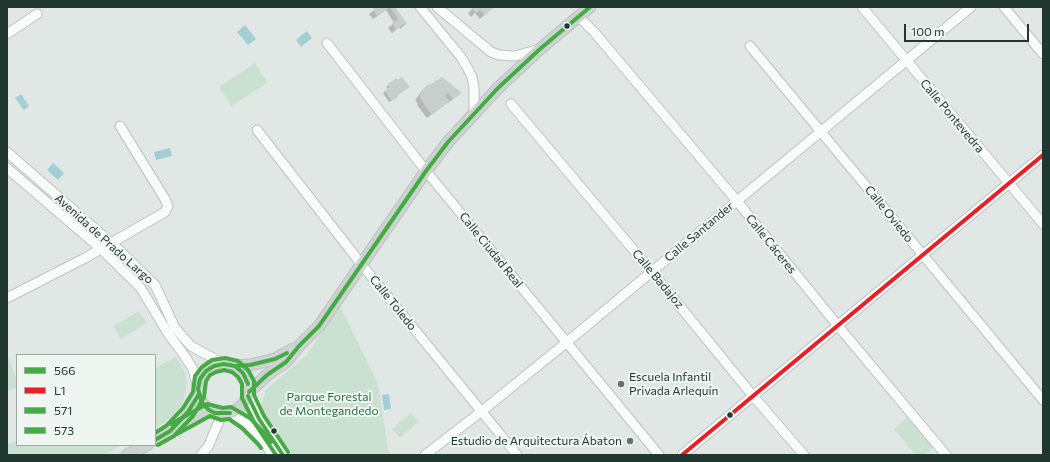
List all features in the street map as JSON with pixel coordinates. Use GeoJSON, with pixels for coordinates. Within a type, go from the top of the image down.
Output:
{"type":"FeatureCollection","features":[{"type":"Feature","properties":{"kind":"main road"},"geometry":{"type":"LineString","coordinates":[[198,391],[202,403],[209,410],[215,413],[226,414],[241,407],[248,394],[267,375],[286,362],[299,346],[319,326],[426,171],[448,142],[498,88],[540,49],[590,7]]}},
{"type":"Feature","properties":{"kind":"main road"},"geometry":{"type":"LineString","coordinates":[[170,431],[188,412],[198,391],[200,379],[206,371],[214,366],[250,365],[275,359],[299,346]]}},
{"type":"Feature","properties":{"kind":"main road"},"geometry":{"type":"LineString","coordinates":[[229,365],[243,373],[248,382],[248,394]]}},
{"type":"Feature","properties":{"kind":"main road"},"geometry":{"type":"LineString","coordinates":[[156,439],[209,410]]}},
{"type":"Feature","properties":{"kind":"main road"},"geometry":{"type":"LineString","coordinates":[[127,455],[145,446]]}},
{"type":"Feature","properties":{"kind":"street"},"geometry":{"type":"LineString","coordinates":[[420,7],[461,57],[468,69],[472,77],[474,88],[474,114]]}},
{"type":"Feature","properties":{"kind":"street"},"geometry":{"type":"LineString","coordinates":[[437,7],[491,52],[500,55],[515,56],[540,49]]}},
{"type":"Feature","properties":{"kind":"street","name":"Calle Pontevedra"},"geometry":{"type":"LineString","coordinates":[[862,7],[1043,224]]}},
{"type":"Feature","properties":{"kind":"street","name":"Calle Santander"},"geometry":{"type":"LineString","coordinates":[[426,455],[567,342],[971,7]]}},
{"type":"Feature","properties":{"kind":"street"},"geometry":{"type":"LineString","coordinates":[[1004,7],[1043,54]]}},
{"type":"Feature","properties":{"kind":"street"},"geometry":{"type":"LineString","coordinates":[[7,34],[37,14]]}},
{"type":"Feature","properties":{"kind":"street","name":"Calle Cáceres"},"geometry":{"type":"LineString","coordinates":[[579,16],[737,201],[838,326],[946,455]]}},
{"type":"Feature","properties":{"kind":"street","name":"Calle Ciudad Real"},"geometry":{"type":"LineString","coordinates":[[327,43],[426,171],[659,455]]}},
{"type":"Feature","properties":{"kind":"street","name":"Calle Oviedo"},"geometry":{"type":"LineString","coordinates":[[750,46],[1043,400]]}},
{"type":"Feature","properties":{"kind":"street","name":"Calle Badajoz"},"geometry":{"type":"LineString","coordinates":[[511,104],[652,272],[753,396],[804,455]]}},
{"type":"Feature","properties":{"kind":"street"},"geometry":{"type":"LineString","coordinates":[[7,298],[85,258],[165,212],[168,206],[165,199],[120,126]]}},
{"type":"Feature","properties":{"kind":"street","name":"Calle Toledo"},"geometry":{"type":"LineString","coordinates":[[257,130],[362,265],[517,455]]}},
{"type":"Feature","properties":{"kind":"street","name":"Avenida de Prado Largo"},"geometry":{"type":"LineString","coordinates":[[7,152],[111,243],[155,285],[175,328],[191,346],[229,365]]}},
{"type":"Feature","properties":{"kind":"street"},"geometry":{"type":"LineString","coordinates":[[682,455],[1043,155]]}},
{"type":"Feature","properties":{"kind":"street","name":"Avenida de Prado Largo"},"geometry":{"type":"LineString","coordinates":[[7,168],[100,248],[140,287],[168,335],[193,369],[198,391]]}},
{"type":"Feature","properties":{"kind":"street"},"geometry":{"type":"LineString","coordinates":[[248,394],[259,419],[283,455]]}},
{"type":"Feature","properties":{"kind":"street"},"geometry":{"type":"LineString","coordinates":[[201,455],[208,447],[226,414],[246,423],[263,440],[272,455]]}},
{"type":"Feature","properties":{"kind":"green space"},"geometry":{"type":"Polygon","coordinates":[[[255,63],[267,83],[232,106],[219,87],[255,63]]]}},
{"type":"Feature","properties":{"kind":"green space","name":"Parque Forestal de Montegandedo"},"geometry":{"type":"Polygon","coordinates":[[[340,306],[378,384],[389,455],[288,455],[261,407],[266,389],[306,356],[340,306]]]}},
{"type":"Feature","properties":{"kind":"green space"},"geometry":{"type":"Polygon","coordinates":[[[139,311],[147,323],[121,339],[113,327],[139,311]]]}},
{"type":"Feature","properties":{"kind":"green space"},"geometry":{"type":"Polygon","coordinates":[[[176,357],[185,372],[187,384],[182,405],[164,423],[156,427],[156,367],[176,357]]]}},
{"type":"Feature","properties":{"kind":"green space"},"geometry":{"type":"Polygon","coordinates":[[[7,359],[9,359],[16,377],[16,387],[7,391],[7,359]]]}},
{"type":"Feature","properties":{"kind":"green space"},"geometry":{"type":"Polygon","coordinates":[[[411,413],[419,421],[400,438],[392,429],[411,413]]]}},
{"type":"Feature","properties":{"kind":"green space"},"geometry":{"type":"Polygon","coordinates":[[[908,417],[934,447],[925,455],[916,455],[894,429],[908,417]]]}},
{"type":"Feature","properties":{"kind":"green space"},"geometry":{"type":"Polygon","coordinates":[[[16,441],[16,446],[121,446],[103,455],[7,455],[7,445],[16,441]]]}},
{"type":"Feature","properties":{"kind":"water"},"geometry":{"type":"Polygon","coordinates":[[[245,25],[256,39],[248,45],[237,32],[245,25]]]}},
{"type":"Feature","properties":{"kind":"water"},"geometry":{"type":"Polygon","coordinates":[[[307,31],[312,38],[301,47],[296,40],[307,31]]]}},
{"type":"Feature","properties":{"kind":"water"},"geometry":{"type":"Polygon","coordinates":[[[21,94],[29,106],[24,110],[15,98],[21,94]]]}},
{"type":"Feature","properties":{"kind":"water"},"geometry":{"type":"Polygon","coordinates":[[[170,148],[172,156],[156,160],[154,152],[170,148]]]}},
{"type":"Feature","properties":{"kind":"water"},"geometry":{"type":"Polygon","coordinates":[[[53,163],[64,173],[58,180],[47,170],[53,163]]]}},
{"type":"Feature","properties":{"kind":"water"},"geometry":{"type":"Polygon","coordinates":[[[389,394],[391,409],[384,410],[382,395],[389,394]]]}},
{"type":"Feature","properties":{"kind":"building"},"geometry":{"type":"Polygon","coordinates":[[[376,7],[390,7],[377,16],[373,9],[376,7]]]}},
{"type":"Feature","properties":{"kind":"building"},"geometry":{"type":"Polygon","coordinates":[[[390,7],[395,7],[407,24],[404,24],[396,29],[392,23],[398,19],[390,7]]]}},
{"type":"Feature","properties":{"kind":"building"},"geometry":{"type":"Polygon","coordinates":[[[495,7],[485,15],[480,10],[476,13],[472,8],[495,7]]]}},
{"type":"Feature","properties":{"kind":"building"},"geometry":{"type":"Polygon","coordinates":[[[402,77],[410,87],[397,96],[398,97],[394,100],[391,100],[385,90],[390,87],[388,84],[396,78],[398,80],[402,77]]]}},
{"type":"Feature","properties":{"kind":"building"},"geometry":{"type":"Polygon","coordinates":[[[442,77],[462,93],[453,99],[448,93],[445,96],[450,101],[432,115],[419,96],[423,92],[422,90],[429,84],[430,85],[442,77]]]}},
{"type":"Feature","properties":{"kind":"transit line","name":"566"},"geometry":{"type":"LineString","coordinates":[[249,392],[267,375],[286,362],[299,346],[319,326],[426,171],[448,142],[498,88],[540,49],[590,7]]}},
{"type":"Feature","properties":{"kind":"transit line","name":"L1"},"geometry":{"type":"LineString","coordinates":[[682,455],[1043,155]]}},
{"type":"Feature","properties":{"kind":"transit line","name":"566"},"geometry":{"type":"LineString","coordinates":[[235,366],[250,365],[275,359],[287,353]]}},
{"type":"Feature","properties":{"kind":"transit line","name":"573"},"geometry":{"type":"LineString","coordinates":[[156,432],[166,426],[183,408],[193,392],[195,376],[202,367],[212,360],[225,358],[238,361],[248,370],[254,381],[254,395],[264,416],[288,452]]}},
{"type":"Feature","properties":{"kind":"transit line","name":"566"},"geometry":{"type":"LineString","coordinates":[[230,413],[215,413],[209,410],[202,403],[198,389],[200,379],[206,371],[214,366],[224,364],[235,366],[243,373],[248,384]]}},
{"type":"Feature","properties":{"kind":"transit line","name":"571"},"geometry":{"type":"LineString","coordinates":[[158,445],[174,436],[193,416],[204,397],[206,381],[210,375],[224,370],[232,372],[238,377],[242,384],[242,398],[254,422],[276,455]]}},
{"type":"Feature","properties":{"kind":"transit line","name":"566"},"geometry":{"type":"LineString","coordinates":[[156,439],[170,431],[188,412],[199,394]]}},
{"type":"Feature","properties":{"kind":"transit line","name":"566"},"geometry":{"type":"LineString","coordinates":[[248,396],[259,419],[283,455]]}},
{"type":"Feature","properties":{"kind":"transit line","name":"573"},"geometry":{"type":"LineString","coordinates":[[171,424],[207,404],[223,408],[231,407],[250,418],[271,442]]}},
{"type":"Feature","properties":{"kind":"transit line","name":"571"},"geometry":{"type":"LineString","coordinates":[[177,434],[210,416],[221,420],[229,419],[242,428],[261,448]]}},
{"type":"Feature","properties":{"kind":"place","name":"Escuela Infantil Privada Arlequín"},"geometry":{"type":"Point","coordinates":[621,384]}},
{"type":"Feature","properties":{"kind":"place","name":"Estudio de Arquitectura Ábaton"},"geometry":{"type":"Point","coordinates":[630,441]}}]}
